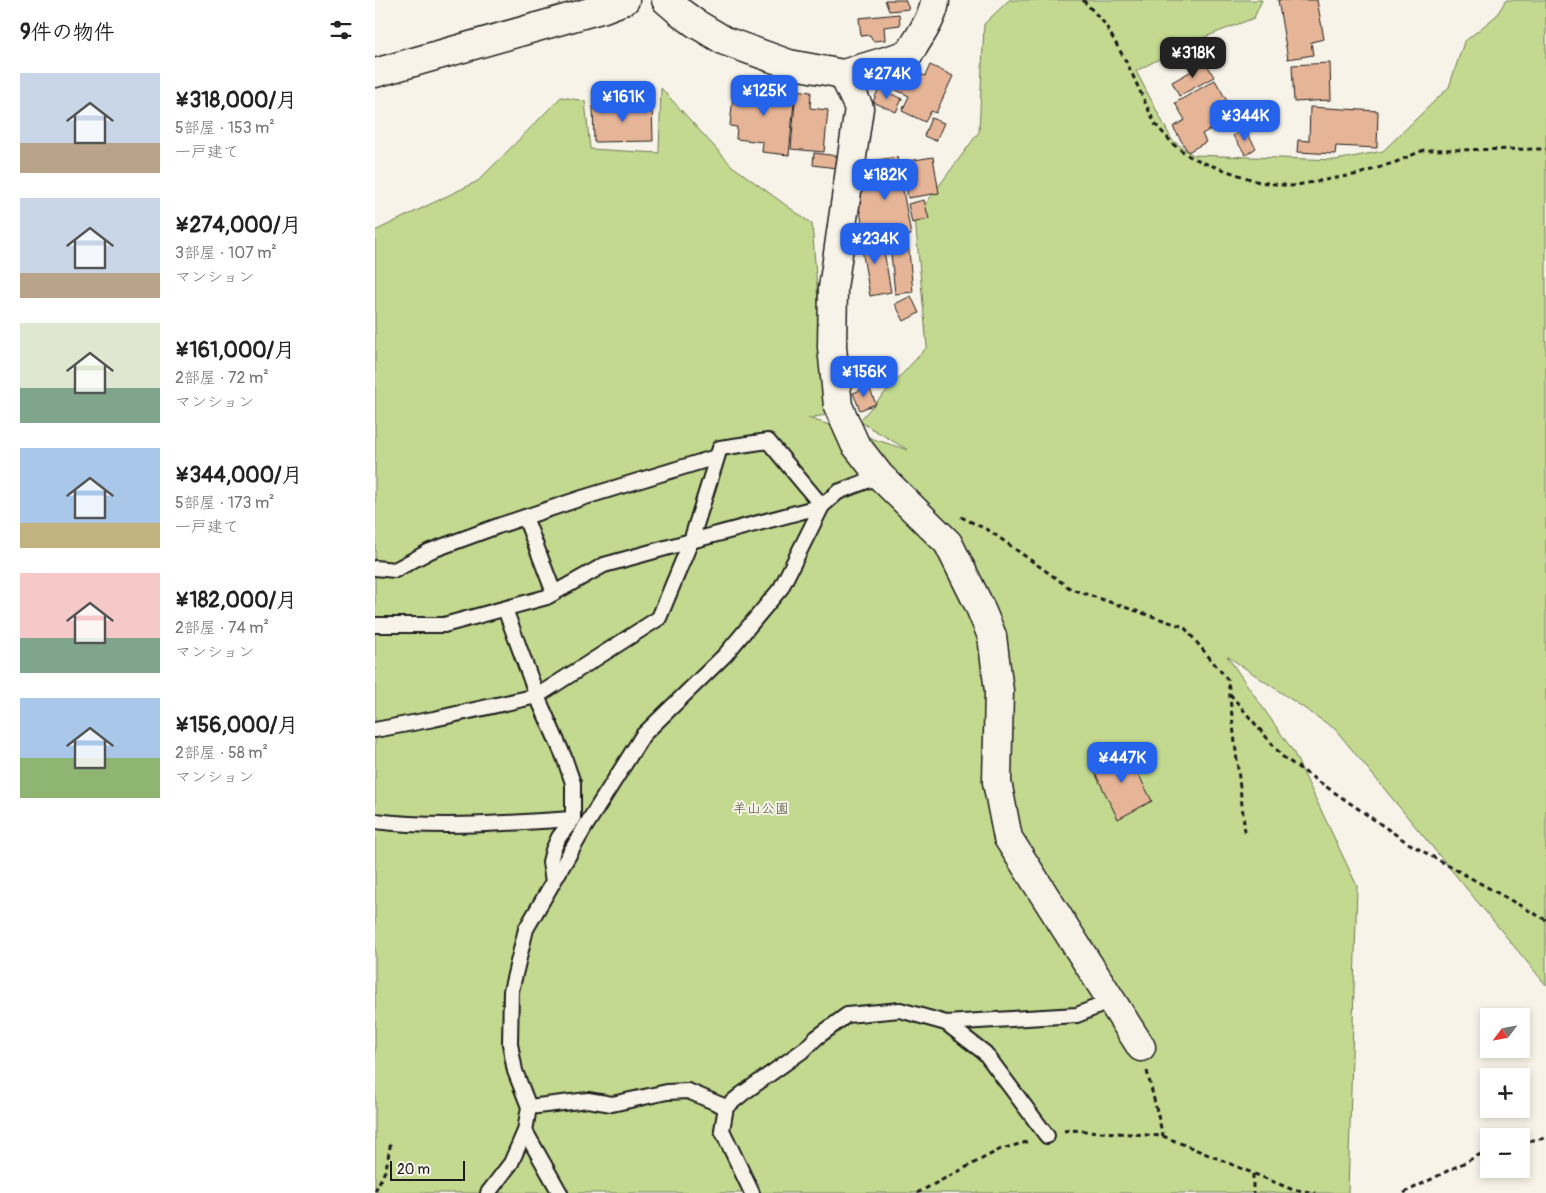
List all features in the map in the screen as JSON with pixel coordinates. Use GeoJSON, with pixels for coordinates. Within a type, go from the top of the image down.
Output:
{"type":"FeatureCollection","features":[{"type":"Feature","properties":{"kind":"street"},"geometry":{"type":"LineString","coordinates":[[375,73],[604,8],[625,0]]}},
{"type":"Feature","properties":{"kind":"street"},"geometry":{"type":"LineString","coordinates":[[666,0],[695,24],[725,41],[789,64],[843,74],[909,54],[935,7],[935,0]]}},
{"type":"Feature","properties":{"kind":"street"},"geometry":{"type":"LineString","coordinates":[[843,74],[859,108],[833,288],[833,347],[838,406],[855,444],[880,476],[948,543],[979,605],[992,636],[999,691],[997,782],[1008,838],[1141,1047]]}},
{"type":"Feature","properties":{"kind":"lane"},"geometry":{"type":"LineString","coordinates":[[375,730],[537,696],[659,618],[691,542],[720,448],[768,441],[822,506]]}},
{"type":"Feature","properties":{"kind":"lane"},"geometry":{"type":"LineString","coordinates":[[375,568],[395,570],[430,551],[525,517],[716,457]]}},
{"type":"Feature","properties":{"kind":"lane"},"geometry":{"type":"LineString","coordinates":[[488,1193],[511,1164],[525,1132],[529,1107],[515,1071],[510,1044],[511,992],[527,929],[585,826],[643,735],[725,655],[781,588],[822,506],[839,492],[880,476]]}},
{"type":"Feature","properties":{"kind":"lane"},"geometry":{"type":"LineString","coordinates":[[375,625],[444,625],[505,609],[547,597],[605,566],[822,506]]}},
{"type":"Feature","properties":{"kind":"lane"},"geometry":{"type":"LineString","coordinates":[[525,517],[554,593]]}},
{"type":"Feature","properties":{"kind":"lane"},"geometry":{"type":"LineString","coordinates":[[505,609],[537,696],[564,757],[573,783],[573,819],[559,837],[553,850],[550,862],[553,882]]}},
{"type":"Feature","properties":{"kind":"lane"},"geometry":{"type":"LineString","coordinates":[[375,821],[397,824],[487,825],[573,819]]}},
{"type":"Feature","properties":{"kind":"lane"},"geometry":{"type":"LineString","coordinates":[[752,1193],[722,1130],[726,1107],[805,1049],[816,1038],[847,1015],[900,1010],[946,1023],[1077,1015],[1111,1001]]}},
{"type":"Feature","properties":{"kind":"lane"},"geometry":{"type":"LineString","coordinates":[[946,1023],[985,1053],[1047,1136]]}},
{"type":"Feature","properties":{"kind":"lane"},"geometry":{"type":"LineString","coordinates":[[529,1107],[588,1100],[612,1104],[667,1092],[688,1091],[726,1107]]}},
{"type":"Feature","properties":{"kind":"lane"},"geometry":{"type":"LineString","coordinates":[[525,1132],[561,1193]]}},
{"type":"Feature","properties":{"kind":"path"},"geometry":{"type":"LineString","coordinates":[[1083,0],[1105,24],[1128,65],[1155,124],[1174,145],[1189,156],[1207,164],[1259,182],[1291,186],[1359,174],[1396,162],[1424,150],[1546,149]]}},
{"type":"Feature","properties":{"kind":"path"},"geometry":{"type":"LineString","coordinates":[[956,514],[990,531],[1071,589],[1184,627],[1228,680],[1245,832]]}},
{"type":"Feature","properties":{"kind":"path"},"geometry":{"type":"LineString","coordinates":[[1230,694],[1283,757],[1408,843],[1546,920]]}},
{"type":"Feature","properties":{"kind":"path"},"geometry":{"type":"LineString","coordinates":[[1141,1047],[1163,1136]]}},
{"type":"Feature","properties":{"kind":"path"},"geometry":{"type":"LineString","coordinates":[[917,1193],[1001,1149],[1070,1130],[1163,1136],[1253,1174],[1291,1188],[1316,1193]]}},
{"type":"Feature","properties":{"kind":"path"},"geometry":{"type":"LineString","coordinates":[[1530,1141],[1546,1138]]}},
{"type":"Feature","properties":{"kind":"path"},"geometry":{"type":"LineString","coordinates":[[375,1191],[386,1169],[391,1141]]}},
{"type":"Feature","properties":{"kind":"path"},"geometry":{"type":"LineString","coordinates":[[1404,1193],[1480,1155]]}},
{"type":"Feature","properties":{"kind":"path"},"geometry":{"type":"LineString","coordinates":[[1253,1174],[1253,1193]]}},
{"type":"Feature","properties":{"kind":"green space","name":"羊山公園"},"geometry":{"type":"Polygon","coordinates":[[[1009,0],[1262,0],[1254,18],[1192,42],[1136,71],[1172,140],[1193,155],[1336,160],[1383,151],[1449,87],[1464,42],[1496,16],[1506,0],[1546,0],[1546,985],[1335,729],[1227,656],[1293,751],[1357,886],[1348,1193],[375,1193],[375,231],[478,181],[561,97],[585,101],[590,149],[659,153],[661,88],[732,166],[812,224],[827,415],[808,418],[908,450],[859,421],[927,347],[915,218],[979,132],[984,24],[1009,0]]]}},
{"type":"Feature","properties":{"kind":"building"},"geometry":{"type":"Polygon","coordinates":[[[885,0],[905,0],[909,9],[889,11],[885,0]]]}},
{"type":"Feature","properties":{"kind":"building"},"geometry":{"type":"Polygon","coordinates":[[[1278,0],[1317,0],[1324,39],[1311,42],[1313,55],[1288,59],[1278,0]]]}},
{"type":"Feature","properties":{"kind":"building"},"geometry":{"type":"Polygon","coordinates":[[[899,14],[900,25],[884,27],[885,40],[873,41],[870,35],[861,36],[859,18],[899,14]]]}},
{"type":"Feature","properties":{"kind":"building"},"geometry":{"type":"Polygon","coordinates":[[[897,63],[925,76],[930,65],[953,76],[936,113],[931,111],[925,122],[902,111],[909,96],[886,85],[897,63]]]}},
{"type":"Feature","properties":{"kind":"building"},"geometry":{"type":"Polygon","coordinates":[[[1206,63],[1214,77],[1179,96],[1172,82],[1206,63]]]}},
{"type":"Feature","properties":{"kind":"building"},"geometry":{"type":"Polygon","coordinates":[[[1330,63],[1331,100],[1294,102],[1292,65],[1330,63]]]}},
{"type":"Feature","properties":{"kind":"building"},"geometry":{"type":"Polygon","coordinates":[[[1215,80],[1235,115],[1202,134],[1206,142],[1188,152],[1173,127],[1185,120],[1175,103],[1215,80]]]}},
{"type":"Feature","properties":{"kind":"building"},"geometry":{"type":"Polygon","coordinates":[[[734,85],[795,91],[789,155],[762,152],[763,142],[736,139],[737,127],[730,126],[734,85]]]}},
{"type":"Feature","properties":{"kind":"building"},"geometry":{"type":"Polygon","coordinates":[[[879,88],[902,99],[896,112],[873,102],[879,88]]]}},
{"type":"Feature","properties":{"kind":"building"},"geometry":{"type":"Polygon","coordinates":[[[796,90],[811,92],[810,108],[828,110],[824,152],[791,149],[796,90]]]}},
{"type":"Feature","properties":{"kind":"building"},"geometry":{"type":"Polygon","coordinates":[[[652,105],[653,141],[594,142],[593,106],[652,105]]]}},
{"type":"Feature","properties":{"kind":"building"},"geometry":{"type":"Polygon","coordinates":[[[1310,107],[1378,111],[1377,148],[1336,146],[1335,154],[1297,152],[1298,140],[1309,141],[1310,107]]]}},
{"type":"Feature","properties":{"kind":"building"},"geometry":{"type":"Polygon","coordinates":[[[931,118],[944,123],[936,141],[924,136],[931,118]]]}},
{"type":"Feature","properties":{"kind":"building"},"geometry":{"type":"Polygon","coordinates":[[[1244,129],[1256,148],[1246,155],[1233,136],[1244,129]]]}},
{"type":"Feature","properties":{"kind":"building"},"geometry":{"type":"Polygon","coordinates":[[[814,153],[846,157],[844,169],[813,165],[814,153]]]}},
{"type":"Feature","properties":{"kind":"building"},"geometry":{"type":"Polygon","coordinates":[[[897,157],[911,235],[886,239],[884,225],[863,228],[855,184],[880,179],[877,160],[897,157]]]}},
{"type":"Feature","properties":{"kind":"building"},"geometry":{"type":"Polygon","coordinates":[[[933,157],[939,193],[908,198],[902,162],[933,157]]]}},
{"type":"Feature","properties":{"kind":"building"},"geometry":{"type":"Polygon","coordinates":[[[924,200],[929,219],[912,223],[908,204],[924,200]]]}},
{"type":"Feature","properties":{"kind":"building"},"geometry":{"type":"Polygon","coordinates":[[[881,234],[891,292],[870,296],[860,237],[881,234]]]}},
{"type":"Feature","properties":{"kind":"building"},"geometry":{"type":"Polygon","coordinates":[[[908,241],[913,292],[895,294],[890,243],[908,241]]]}},
{"type":"Feature","properties":{"kind":"building"},"geometry":{"type":"Polygon","coordinates":[[[911,296],[919,313],[904,321],[895,304],[911,296]]]}},
{"type":"Feature","properties":{"kind":"building"},"geometry":{"type":"Polygon","coordinates":[[[869,387],[876,404],[860,410],[853,393],[869,387]]]}},
{"type":"Feature","properties":{"kind":"building"},"geometry":{"type":"Polygon","coordinates":[[[1126,750],[1152,801],[1118,819],[1092,767],[1126,750]]]}}]}
